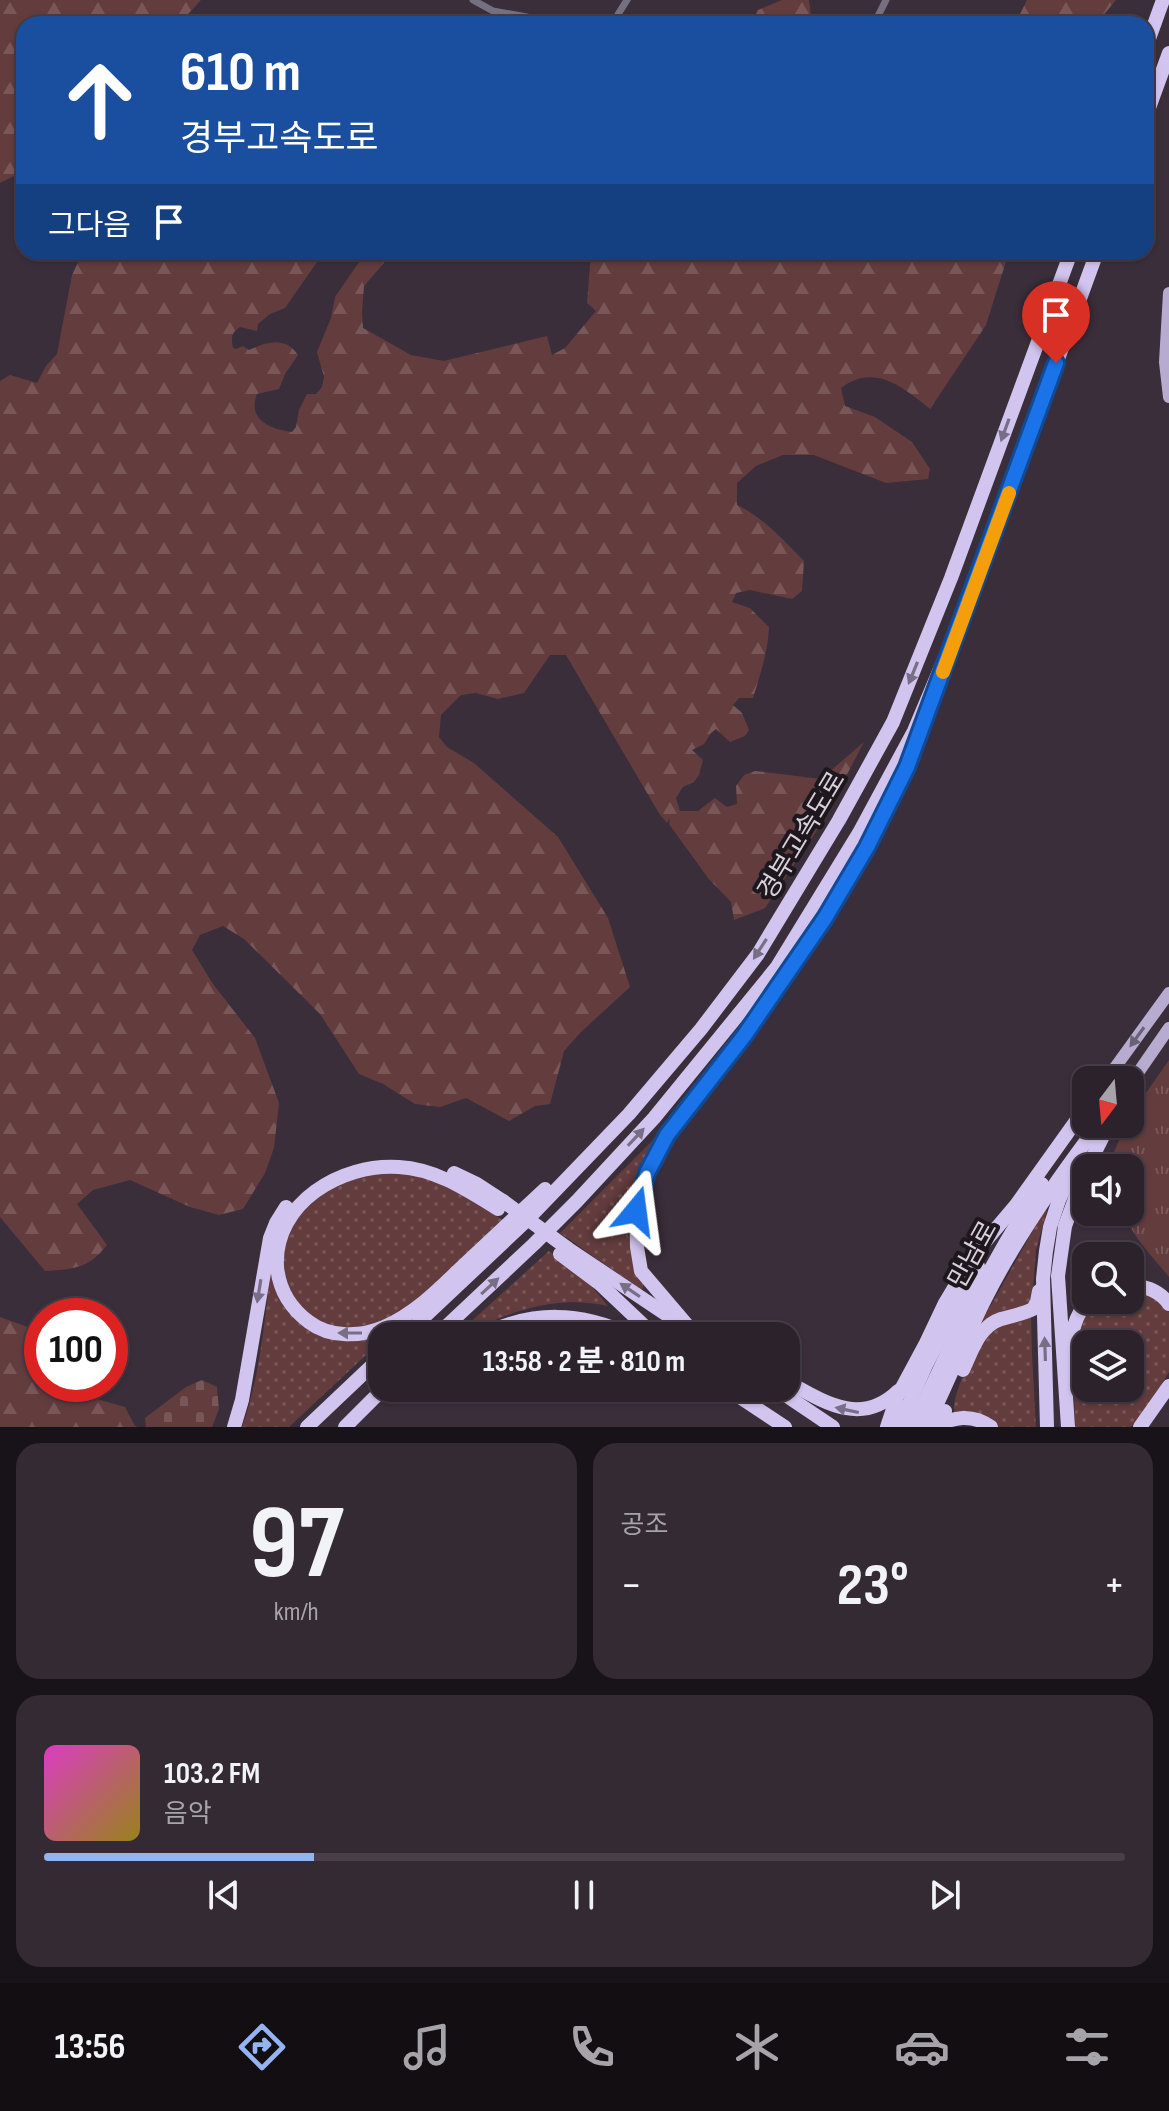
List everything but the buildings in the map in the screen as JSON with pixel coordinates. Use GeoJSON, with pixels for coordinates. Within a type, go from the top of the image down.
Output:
{"type":"FeatureCollection","features":[{"type":"Feature","properties":{"kind":"highway"},"geometry":{"type":"LineString","coordinates":[[1154,25],[1163,0]]}},
{"type":"Feature","properties":{"kind":"highway"},"geometry":{"type":"LineString","coordinates":[[1154,94],[1169,53]]}},
{"type":"Feature","properties":{"kind":"highway","name":"경부고속도로"},"geometry":{"type":"LineString","coordinates":[[419,1322],[526,1221],[629,1114],[701,1029],[758,954],[839,820],[893,722],[951,578],[1068,260]]}},
{"type":"Feature","properties":{"kind":"highway","name":"경부고속도로"},"geometry":{"type":"LineString","coordinates":[[451,1322],[577,1201],[654,1118],[777,967],[859,833],[914,731],[975,586],[1094,260]]}},
{"type":"Feature","properties":{"kind":"highway"},"geometry":{"type":"LineString","coordinates":[[686,1322],[641,1271],[636,1211],[647,1173],[667,1135],[781,984],[867,847],[907,767],[975,586]]}},
{"type":"Feature","properties":{"kind":"highway"},"geometry":{"type":"LineString","coordinates":[[500,1205],[421,1171],[389,1167],[346,1175],[313,1193],[288,1221],[277,1260],[280,1285],[296,1311],[323,1330],[362,1334],[393,1322],[421,1306],[629,1114]]}},
{"type":"Feature","properties":{"kind":"highway"},"geometry":{"type":"LineString","coordinates":[[887,1427],[903,1384],[960,1278],[978,1250],[1016,1205],[1072,1129]]}},
{"type":"Feature","properties":{"kind":"highway","name":"만남로"},"geometry":{"type":"LineString","coordinates":[[913,1427],[985,1278],[1072,1135]]}},
{"type":"Feature","properties":{"kind":"highway","name":"만남로"},"geometry":{"type":"LineString","coordinates":[[926,1427],[1003,1266],[1040,1205],[1093,1138]]}},
{"type":"Feature","properties":{"kind":"highway"},"geometry":{"type":"LineString","coordinates":[[936,1427],[978,1337],[986,1327],[996,1320],[1029,1312],[1035,1306],[1050,1227],[1065,1188],[1095,1138]]}},
{"type":"Feature","properties":{"kind":"highway"},"geometry":{"type":"LineString","coordinates":[[234,1427],[242,1400],[270,1238],[284,1209],[305,1187],[343,1167],[377,1159],[397,1159],[430,1164],[477,1184],[500,1205],[563,1251],[677,1322]]}},
{"type":"Feature","properties":{"kind":"highway"},"geometry":{"type":"LineString","coordinates":[[899,1427],[980,1262],[1016,1205]]}},
{"type":"Feature","properties":{"kind":"highway"},"geometry":{"type":"LineString","coordinates":[[1069,1427],[1058,1276],[1065,1226],[1072,1207]]}},
{"type":"Feature","properties":{"kind":"highway"},"geometry":{"type":"LineString","coordinates":[[563,1251],[640,1322]]}},
{"type":"Feature","properties":{"kind":"highway"},"geometry":{"type":"LineString","coordinates":[[1046,1251],[1043,1279],[1047,1427]]}},
{"type":"Feature","properties":{"kind":"highway"},"geometry":{"type":"LineString","coordinates":[[1144,1289],[1157,1292],[1169,1304]]}},
{"type":"Feature","properties":{"kind":"highway"},"geometry":{"type":"LineString","coordinates":[[1069,1427],[1071,1337],[1079,1314]]}},
{"type":"Feature","properties":{"kind":"highway"},"geometry":{"type":"LineString","coordinates":[[519,1322],[557,1316],[595,1322]]}},
{"type":"Feature","properties":{"kind":"highway"},"geometry":{"type":"LineString","coordinates":[[307,1427],[368,1369]]}},
{"type":"Feature","properties":{"kind":"highway"},"geometry":{"type":"LineString","coordinates":[[800,1389],[839,1410],[860,1413],[888,1402],[903,1384]]}},
{"type":"Feature","properties":{"kind":"highway"},"geometry":{"type":"LineString","coordinates":[[1140,1427],[1169,1386]]}},
{"type":"Feature","properties":{"kind":"highway"},"geometry":{"type":"LineString","coordinates":[[360,1414],[371,1402]]}},
{"type":"Feature","properties":{"kind":"highway"},"geometry":{"type":"LineString","coordinates":[[345,1427],[377,1402]]}},
{"type":"Feature","properties":{"kind":"highway"},"geometry":{"type":"LineString","coordinates":[[747,1402],[785,1427]]}},
{"type":"Feature","properties":{"kind":"highway"},"geometry":{"type":"LineString","coordinates":[[796,1402],[833,1427]]}},
{"type":"Feature","properties":{"kind":"highway"},"geometry":{"type":"LineString","coordinates":[[936,1427],[960,1417],[976,1419],[991,1427]]}},
{"type":"Feature","properties":{"kind":"main road"},"geometry":{"type":"LineString","coordinates":[[1169,293],[1165,351],[1169,397]]}},
{"type":"Feature","properties":{"kind":"main road"},"geometry":{"type":"LineString","coordinates":[[1116,1066],[1169,993]]}},
{"type":"Feature","properties":{"kind":"main road"},"geometry":{"type":"LineString","coordinates":[[1143,1066],[1169,1028]]}},
{"type":"Feature","properties":{"kind":"street"},"geometry":{"type":"LineString","coordinates":[[473,0],[493,11],[521,16]]}},
{"type":"Feature","properties":{"kind":"green space"},"geometry":{"type":"Polygon","coordinates":[[[0,0],[201,0],[186,16],[16,16],[16,175],[0,183],[0,0]]]}},
{"type":"Feature","properties":{"kind":"green space"},"geometry":{"type":"Polygon","coordinates":[[[782,0],[809,0],[811,16],[755,16],[758,10],[782,0]]]}},
{"type":"Feature","properties":{"kind":"green space"},"geometry":{"type":"Polygon","coordinates":[[[1027,0],[1116,0],[1103,16],[1019,16],[1027,0]]]}},
{"type":"Feature","properties":{"kind":"green space"},"geometry":{"type":"Polygon","coordinates":[[[79,260],[318,260],[285,308],[270,314],[258,324],[257,331],[240,327],[232,336],[233,348],[236,349],[243,346],[249,350],[275,342],[287,345],[298,355],[279,389],[257,394],[255,403],[255,410],[262,422],[292,432],[307,394],[316,394],[322,387],[324,377],[317,352],[331,318],[335,297],[360,260],[384,260],[364,286],[363,328],[411,355],[444,361],[547,336],[552,355],[565,348],[596,311],[587,303],[590,260],[1006,260],[986,325],[930,409],[899,386],[877,378],[853,381],[841,388],[845,406],[875,417],[912,442],[930,469],[928,479],[886,483],[814,455],[783,455],[756,466],[737,483],[737,505],[765,523],[804,561],[802,591],[792,599],[750,590],[736,593],[732,602],[750,608],[769,627],[753,698],[739,698],[733,705],[742,713],[749,730],[745,736],[730,742],[716,729],[704,744],[692,750],[703,760],[699,775],[694,782],[683,787],[676,798],[680,811],[698,811],[715,798],[727,807],[737,804],[736,786],[744,775],[755,771],[821,779],[864,742],[821,824],[765,908],[734,920],[731,902],[708,878],[669,824],[670,818],[667,823],[660,815],[566,655],[550,655],[524,693],[498,699],[476,693],[461,695],[441,715],[439,737],[447,747],[474,763],[558,837],[608,918],[630,987],[564,1051],[550,1104],[535,1106],[509,1121],[466,1098],[440,1107],[415,1104],[383,1084],[359,1074],[320,1014],[244,939],[223,926],[200,935],[192,950],[213,984],[255,1038],[279,1103],[274,1148],[265,1173],[243,1209],[219,1215],[190,1207],[130,1180],[93,1190],[77,1204],[107,1245],[93,1259],[80,1266],[45,1271],[0,1217],[0,381],[10,375],[37,383],[57,354],[72,275],[79,260]]]}},
{"type":"Feature","properties":{"kind":"green space"},"geometry":{"type":"Polygon","coordinates":[[[1169,1060],[1169,1277],[1130,1226],[1144,1226],[1144,1154],[1114,1154],[1120,1138],[1144,1138],[1144,1096],[1169,1060]]]}},
{"type":"Feature","properties":{"kind":"green space"},"geometry":{"type":"Polygon","coordinates":[[[671,1122],[642,1176],[628,1220],[629,1241],[643,1283],[643,1289],[640,1289],[560,1233],[671,1122]]]}},
{"type":"Feature","properties":{"kind":"green space"},"geometry":{"type":"Polygon","coordinates":[[[400,1171],[437,1182],[504,1221],[414,1304],[384,1320],[368,1322],[364,1326],[339,1326],[318,1320],[302,1307],[291,1290],[285,1270],[285,1249],[291,1228],[305,1208],[326,1191],[361,1177],[400,1171]]]}},
{"type":"Feature","properties":{"kind":"green space"},"geometry":{"type":"Polygon","coordinates":[[[1045,1209],[1036,1250],[1032,1303],[977,1330],[1045,1209]]]}},
{"type":"Feature","properties":{"kind":"green space"},"geometry":{"type":"Polygon","coordinates":[[[549,1251],[579,1271],[608,1306],[568,1302],[549,1304],[490,1322],[470,1322],[549,1251]]]}},
{"type":"Feature","properties":{"kind":"green space"},"geometry":{"type":"Polygon","coordinates":[[[271,1270],[283,1306],[299,1321],[368,1338],[368,1353],[289,1427],[242,1427],[263,1330],[271,1270]]]}},
{"type":"Feature","properties":{"kind":"green space"},"geometry":{"type":"Polygon","coordinates":[[[1144,1294],[1169,1312],[1169,1372],[1131,1427],[1075,1427],[1074,1402],[1144,1402],[1144,1330],[1076,1330],[1086,1314],[1144,1314],[1144,1294]]]}},
{"type":"Feature","properties":{"kind":"green space"},"geometry":{"type":"Polygon","coordinates":[[[1031,1316],[1036,1427],[999,1427],[994,1422],[954,1413],[957,1391],[992,1328],[1031,1316]]]}},
{"type":"Feature","properties":{"kind":"green space"},"geometry":{"type":"Polygon","coordinates":[[[0,1317],[24,1326],[24,1402],[108,1402],[125,1407],[138,1427],[0,1427],[0,1317]]]}},
{"type":"Feature","properties":{"kind":"green space"},"geometry":{"type":"Polygon","coordinates":[[[202,1380],[217,1387],[219,1409],[212,1427],[146,1427],[145,1418],[186,1387],[202,1380]]]}},
{"type":"Feature","properties":{"kind":"slow traffic"},"geometry":{"type":"LineString","coordinates":[[943,672],[1009,493]]}},
{"type":"Feature","properties":{"kind":"route"},"geometry":{"type":"LineString","coordinates":[[636,1211],[647,1173],[667,1135],[744,1036],[825,918],[867,847],[907,767],[1056,363]]}}]}
